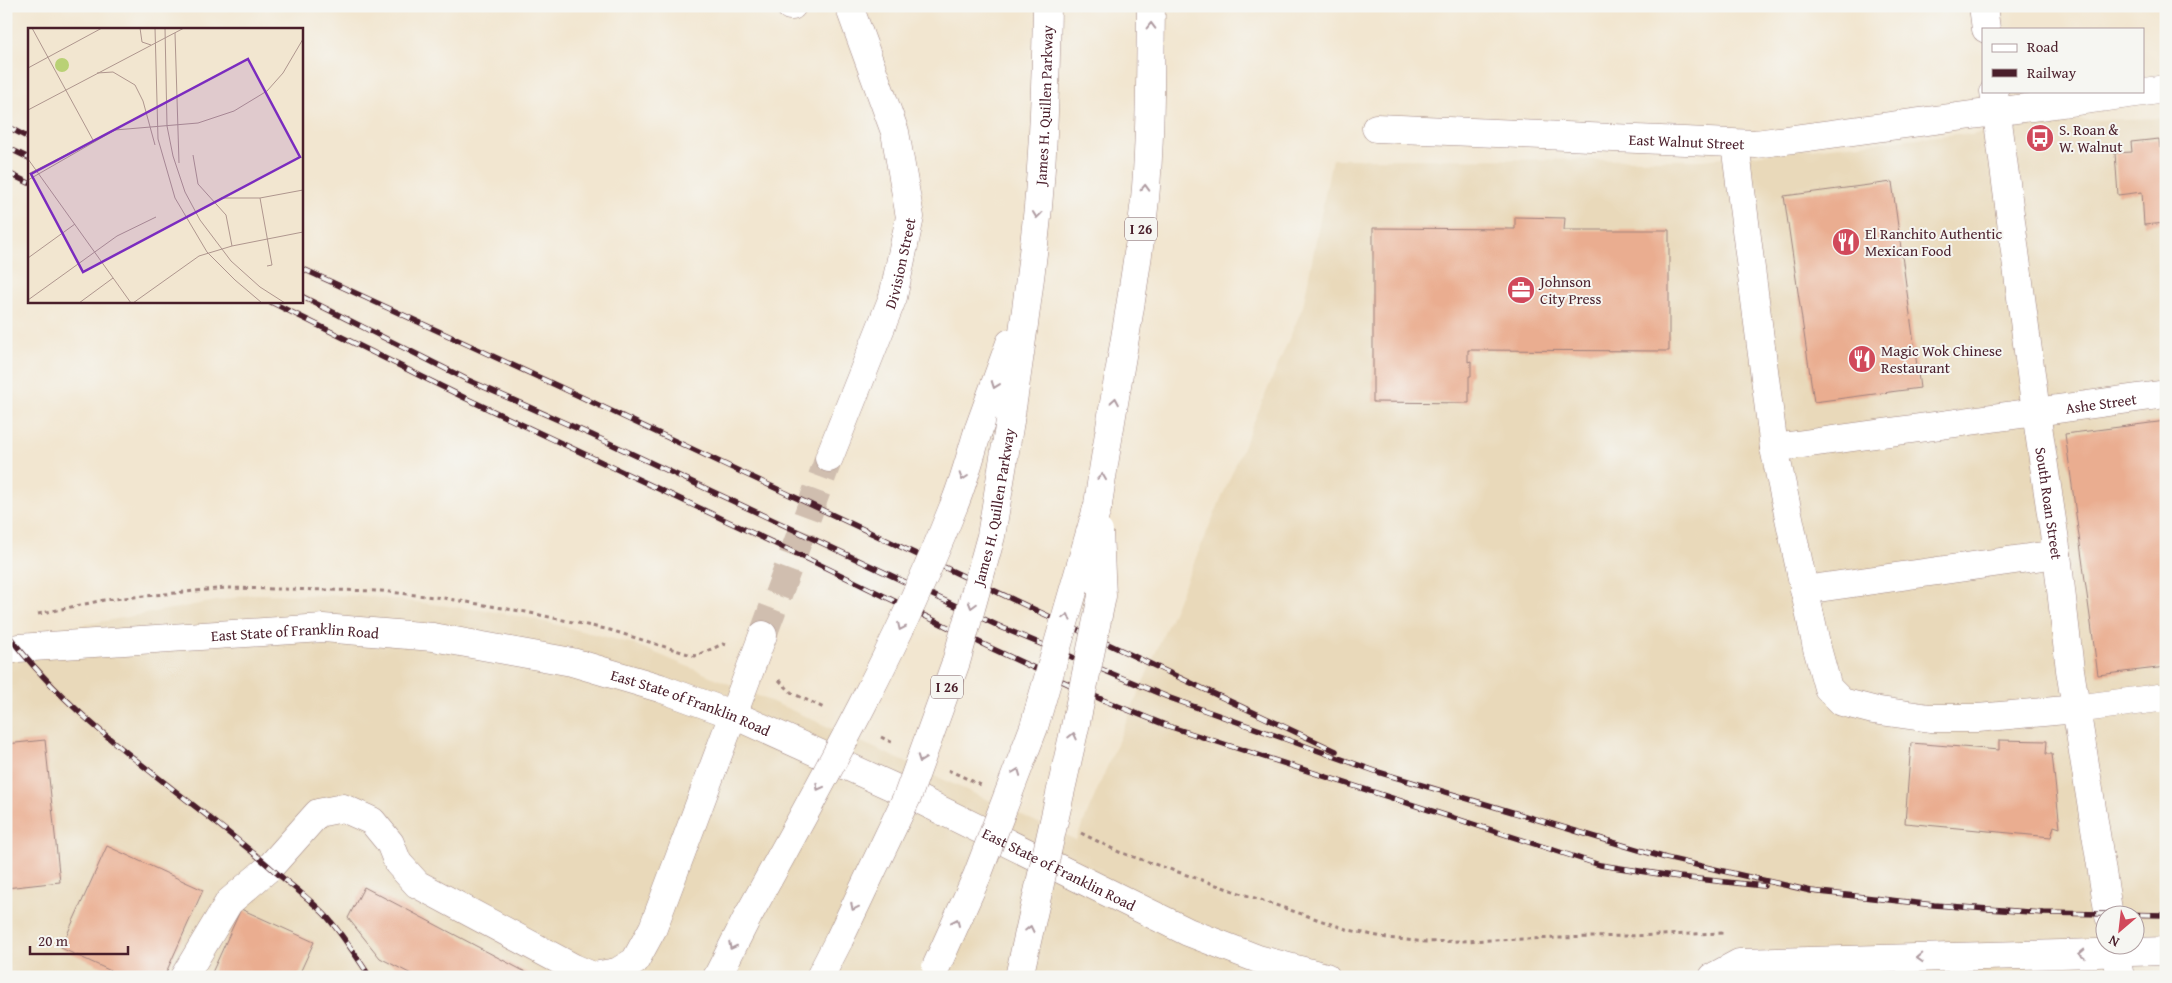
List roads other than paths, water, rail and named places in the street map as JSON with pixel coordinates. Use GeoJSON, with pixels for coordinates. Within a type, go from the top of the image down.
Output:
{"type":"FeatureCollection","features":[{"type":"Feature","properties":{"kind":"main road","name":"Division Street"},"geometry":{"type":"LineString","coordinates":[[829,458],[893,297],[910,217],[895,132],[849,6]]}},
{"type":"Feature","properties":{"kind":"main road","name":"James H. Quillen Parkway"},"geometry":{"type":"LineString","coordinates":[[820,977],[908,795],[956,662],[991,536],[1029,290],[1038,205],[1046,79],[1047,6]]}},
{"type":"Feature","properties":{"kind":"main road","name":"I 26"},"geometry":{"type":"LineString","coordinates":[[933,972],[977,876],[1034,728],[1098,505],[1132,304],[1145,197],[1151,6]]}},
{"type":"Feature","properties":{"kind":"main road"},"geometry":{"type":"LineString","coordinates":[[1983,6],[1986,28]]}},
{"type":"Feature","properties":{"kind":"main road","name":"East Walnut Street"},"geometry":{"type":"LineString","coordinates":[[2144,91],[2166,89]]}},
{"type":"Feature","properties":{"kind":"main road","name":"East Walnut Street"},"geometry":{"type":"LineString","coordinates":[[1376,128],[1756,144],[1995,101],[2123,92]]}},
{"type":"Feature","properties":{"kind":"main road","name":"South Roan Street"},"geometry":{"type":"LineString","coordinates":[[1995,101],[2076,709],[2107,906]]}},
{"type":"Feature","properties":{"kind":"main road"},"geometry":{"type":"LineString","coordinates":[[1735,144],[1774,448],[1816,648],[1828,688],[1842,702],[1873,710],[1930,718],[1978,718],[2076,709],[2166,697]]}},
{"type":"Feature","properties":{"kind":"main road"},"geometry":{"type":"LineString","coordinates":[[717,977],[888,655],[924,577],[953,508],[978,431],[1029,290]]}},
{"type":"Feature","properties":{"kind":"main road","name":"Ashe Street"},"geometry":{"type":"LineString","coordinates":[[1774,448],[2166,394]]}},
{"type":"Feature","properties":{"kind":"main road"},"geometry":{"type":"LineString","coordinates":[[1020,977],[1102,596],[1098,505]]}},
{"type":"Feature","properties":{"kind":"main road"},"geometry":{"type":"LineString","coordinates":[[1804,590],[2056,554]]}},
{"type":"Feature","properties":{"kind":"main road","name":"East State of Franklin Road"},"geometry":{"type":"LineString","coordinates":[[6,651],[323,628],[376,631],[461,641],[572,662],[660,688],[734,715],[904,792],[1188,932],[1258,959],[1326,977]]}},
{"type":"Feature","properties":{"kind":"main road"},"geometry":{"type":"LineString","coordinates":[[184,977],[229,902],[270,867],[318,814],[343,808],[372,821],[390,843],[398,863],[417,884],[574,968],[594,976],[617,972],[635,961],[653,928],[759,645]]}},
{"type":"Feature","properties":{"kind":"main road"},"geometry":{"type":"LineString","coordinates":[[1712,977],[1739,963],[2116,958],[2166,951]]}},
{"type":"Feature","properties":{"kind":"tunnel"},"geometry":{"type":"LineString","coordinates":[[763,635],[829,458]]}},
{"type":"Feature","properties":{"kind":"railway"},"geometry":{"type":"LineString","coordinates":[[6,126],[28,137]]}},
{"type":"Feature","properties":{"kind":"railway"},"geometry":{"type":"LineString","coordinates":[[6,147],[28,158]]}},
{"type":"Feature","properties":{"kind":"railway"},"geometry":{"type":"LineString","coordinates":[[6,172],[28,183]]}},
{"type":"Feature","properties":{"kind":"railway"},"geometry":{"type":"LineString","coordinates":[[302,268],[560,387],[1336,751]]}},
{"type":"Feature","properties":{"kind":"railway"},"geometry":{"type":"LineString","coordinates":[[302,297],[468,380],[592,435],[1003,628],[1170,698],[1378,772],[1666,858],[1811,891],[1934,905],[2044,913],[2166,915]]}},
{"type":"Feature","properties":{"kind":"railway"},"geometry":{"type":"LineString","coordinates":[[271,302],[463,397],[810,560],[993,649],[1103,700],[1168,726],[1600,865],[1679,877],[1764,886]]}},
{"type":"Feature","properties":{"kind":"railway"},"geometry":{"type":"LineString","coordinates":[[6,632],[34,667],[98,729],[237,839],[315,905],[339,932],[370,977]]}},
{"type":"Feature","properties":{"kind":"place","name":"S. Roan & W. Walnut"},"geometry":{"type":"Point","coordinates":[2040,138]}},
{"type":"Feature","properties":{"kind":"place","name":"El Ranchito Authentic Mexican Food"},"geometry":{"type":"Point","coordinates":[1846,242]}},
{"type":"Feature","properties":{"kind":"place","name":"Johnson City Press"},"geometry":{"type":"Point","coordinates":[1521,290]}},
{"type":"Feature","properties":{"kind":"place","name":"Magic Wok Chinese Restaurant"},"geometry":{"type":"Point","coordinates":[1862,359]}}]}
